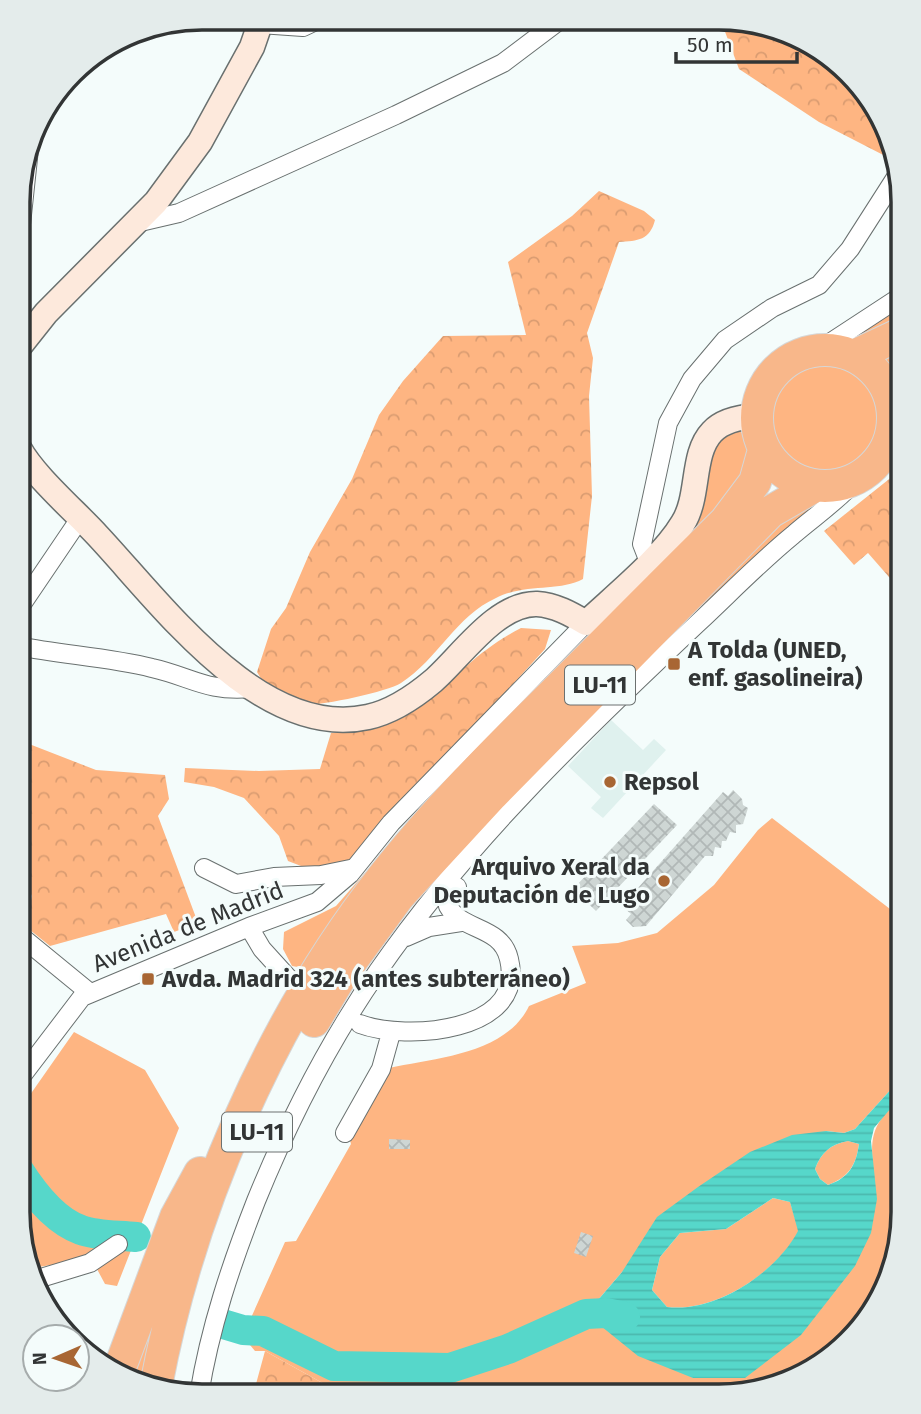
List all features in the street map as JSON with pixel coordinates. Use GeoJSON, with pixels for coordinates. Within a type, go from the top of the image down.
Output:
{"type":"FeatureCollection","features":[{"type":"Feature","properties":{"kind":"highway"},"geometry":{"type":"LineString","coordinates":[[854,356],[891,339]]}},
{"type":"Feature","properties":{"kind":"highway"},"geometry":{"type":"LineString","coordinates":[[756,416],[760,396],[769,379],[791,359],[819,350],[854,356],[876,374],[891,399]]}},
{"type":"Feature","properties":{"kind":"highway","name":"LU-11"},"geometry":{"type":"LineString","coordinates":[[158,1378],[182,1272],[216,1176],[263,1070],[326,957],[383,877],[486,761],[725,522],[755,482],[764,450],[756,416]]}},
{"type":"Feature","properties":{"kind":"highway"},"geometry":{"type":"LineString","coordinates":[[858,478],[873,467],[884,453],[891,429]]}},
{"type":"Feature","properties":{"kind":"highway"},"geometry":{"type":"LineString","coordinates":[[764,450],[785,474],[815,486]]}},
{"type":"Feature","properties":{"kind":"highway","name":"LU-11"},"geometry":{"type":"LineString","coordinates":[[176,1382],[200,1283],[229,1199],[289,1064],[344,971],[398,897],[492,794],[770,512],[815,486],[837,486],[858,478]]}},
{"type":"Feature","properties":{"kind":"highway"},"geometry":{"type":"LineString","coordinates":[[121,1364],[176,1217],[266,1044],[326,957]]}},
{"type":"Feature","properties":{"kind":"street"},"geometry":{"type":"LineString","coordinates":[[30,333],[156,202],[200,142],[252,47],[258,30]]}},
{"type":"Feature","properties":{"kind":"street"},"geometry":{"type":"LineString","coordinates":[[136,223],[179,213],[396,116],[503,63],[547,30]]}},
{"type":"Feature","properties":{"kind":"street"},"geometry":{"type":"LineString","coordinates":[[649,562],[642,544],[668,423],[692,379],[724,340],[772,308],[819,285],[850,249],[890,186]]}},
{"type":"Feature","properties":{"kind":"street"},"geometry":{"type":"LineString","coordinates":[[819,350],[891,303]]}},
{"type":"Feature","properties":{"kind":"street"},"geometry":{"type":"LineString","coordinates":[[30,460],[198,643],[251,688],[285,707],[311,715],[341,719],[368,717],[399,706],[432,682],[489,625],[513,611],[534,604],[552,606],[586,623],[649,562],[684,522],[694,496],[702,450],[710,434],[721,424],[756,416]]}},
{"type":"Feature","properties":{"kind":"street"},"geometry":{"type":"LineString","coordinates":[[201,1384],[211,1329],[231,1264],[284,1133],[337,1036],[402,939],[446,882],[536,784],[628,690],[791,536],[842,496],[858,478]]}},
{"type":"Feature","properties":{"kind":"street"},"geometry":{"type":"LineString","coordinates":[[30,592],[81,517]]}},
{"type":"Feature","properties":{"kind":"street","name":"Avenida de Madrid"},"geometry":{"type":"LineString","coordinates":[[30,1064],[82,997],[249,927],[317,902],[355,868],[391,823],[586,623]]}},
{"type":"Feature","properties":{"kind":"street"},"geometry":{"type":"LineString","coordinates":[[30,648],[153,668],[192,683],[229,690],[251,688]]}},
{"type":"Feature","properties":{"kind":"street"},"geometry":{"type":"LineString","coordinates":[[204,868],[236,884],[274,877],[321,875],[355,868]]}},
{"type":"Feature","properties":{"kind":"street"},"geometry":{"type":"LineString","coordinates":[[446,882],[457,887],[448,906],[461,922]]}},
{"type":"Feature","properties":{"kind":"street"},"geometry":{"type":"LineString","coordinates":[[360,1024],[391,1033],[419,1034],[457,1026],[481,1017],[497,1004],[508,987],[509,959],[499,939],[488,931],[461,922],[429,927],[402,939]]}},
{"type":"Feature","properties":{"kind":"street"},"geometry":{"type":"LineString","coordinates":[[249,927],[262,949],[291,981]]}},
{"type":"Feature","properties":{"kind":"street"},"geometry":{"type":"LineString","coordinates":[[30,944],[90,993]]}},
{"type":"Feature","properties":{"kind":"street"},"geometry":{"type":"LineString","coordinates":[[345,1133],[381,1069],[391,1033]]}},
{"type":"Feature","properties":{"kind":"street"},"geometry":{"type":"LineString","coordinates":[[43,1277],[90,1263],[118,1244]]}},
{"type":"Feature","properties":{"kind":"shaded area","name":"Repsol"},"geometry":{"type":"Polygon","coordinates":[[[611,720],[643,750],[654,739],[666,750],[603,818],[591,808],[601,797],[568,766],[611,720]]]}},
{"type":"Feature","properties":{"kind":"green space"},"geometry":{"type":"Polygon","coordinates":[[[724,30],[764,36],[805,53],[824,65],[856,97],[878,136],[884,156],[819,122],[739,69],[724,30]]]}},
{"type":"Feature","properties":{"kind":"green space"},"geometry":{"type":"Polygon","coordinates":[[[599,191],[644,211],[655,220],[650,232],[642,238],[619,242],[587,333],[593,358],[589,396],[592,496],[583,579],[564,585],[507,593],[496,598],[469,616],[426,662],[393,687],[312,705],[296,704],[283,698],[270,689],[257,672],[271,629],[286,608],[310,552],[352,479],[379,415],[403,381],[443,336],[526,335],[508,262],[572,216],[599,191]]]}},
{"type":"Feature","properties":{"kind":"green space"},"geometry":{"type":"Polygon","coordinates":[[[891,311],[891,323],[880,331],[857,341],[853,336],[891,311]]]}},
{"type":"Feature","properties":{"kind":"green space"},"geometry":{"type":"Polygon","coordinates":[[[891,353],[891,369],[882,358],[891,353]]]}},
{"type":"Feature","properties":{"kind":"green space"},"geometry":{"type":"Polygon","coordinates":[[[825,361],[847,365],[865,378],[878,396],[882,418],[878,440],[865,458],[847,471],[825,475],[803,471],[785,458],[772,440],[768,418],[772,396],[785,378],[803,365],[825,361]]]}},
{"type":"Feature","properties":{"kind":"green space"},"geometry":{"type":"Polygon","coordinates":[[[739,431],[747,436],[751,464],[700,531],[693,526],[706,493],[712,454],[723,437],[739,431]]]}},
{"type":"Feature","properties":{"kind":"green space"},"geometry":{"type":"Polygon","coordinates":[[[891,478],[891,579],[868,553],[854,565],[824,531],[891,478]]]}},
{"type":"Feature","properties":{"kind":"green space"},"geometry":{"type":"Polygon","coordinates":[[[817,503],[416,909],[413,907],[469,838],[784,518],[817,503]]]}},
{"type":"Feature","properties":{"kind":"green space"},"geometry":{"type":"Polygon","coordinates":[[[521,628],[551,630],[545,649],[335,879],[288,861],[279,836],[244,798],[214,787],[184,782],[185,768],[259,771],[320,769],[331,733],[366,728],[393,720],[416,708],[473,660],[521,628]]]}},
{"type":"Feature","properties":{"kind":"green space"},"geometry":{"type":"Polygon","coordinates":[[[557,664],[563,668],[303,968],[292,966],[283,949],[284,932],[336,906],[462,762],[557,664]]]}},
{"type":"Feature","properties":{"kind":"green space"},"geometry":{"type":"Polygon","coordinates":[[[30,744],[96,770],[165,775],[169,799],[158,816],[198,923],[174,932],[166,914],[50,946],[30,930],[30,744]]]}},
{"type":"Feature","properties":{"kind":"green space"},"geometry":{"type":"Polygon","coordinates":[[[772,818],[891,910],[891,1089],[855,1129],[844,1133],[826,1131],[622,1272],[586,1314],[693,1378],[873,1166],[874,1134],[891,1107],[891,1223],[888,1246],[873,1288],[848,1326],[824,1349],[785,1371],[753,1381],[719,1384],[324,1384],[265,1351],[255,1351],[245,1339],[250,1320],[285,1242],[296,1241],[351,1144],[349,1136],[389,1068],[448,1057],[487,1044],[504,1035],[518,1022],[529,1006],[586,983],[572,946],[618,943],[657,933],[714,885],[758,830],[772,818]]]}},
{"type":"Feature","properties":{"kind":"green space"},"geometry":{"type":"Polygon","coordinates":[[[74,1032],[145,1070],[179,1128],[117,1286],[105,1284],[91,1258],[39,1267],[30,1223],[30,1095],[74,1032]]]}},
{"type":"Feature","properties":{"kind":"green space"},"geometry":{"type":"Polygon","coordinates":[[[848,1141],[859,1144],[856,1158],[846,1174],[828,1185],[820,1179],[815,1169],[817,1163],[831,1147],[848,1141]]]}},
{"type":"Feature","properties":{"kind":"green space"},"geometry":{"type":"Polygon","coordinates":[[[773,1198],[790,1202],[799,1231],[789,1247],[760,1275],[724,1297],[705,1304],[667,1307],[652,1290],[660,1257],[680,1233],[726,1229],[773,1198]]]}},
{"type":"Feature","properties":{"kind":"green space"},"geometry":{"type":"Polygon","coordinates":[[[176,1250],[150,1376],[130,1368],[176,1250]]]}},
{"type":"Feature","properties":{"kind":"green space"},"geometry":{"type":"Polygon","coordinates":[[[265,1351],[324,1384],[256,1384],[265,1351]]]}},
{"type":"Feature","properties":{"kind":"water"},"geometry":{"type":"Polygon","coordinates":[[[891,1089],[891,1108],[874,1128],[871,1141],[877,1199],[871,1233],[855,1266],[801,1335],[745,1378],[693,1378],[638,1356],[586,1314],[622,1272],[657,1217],[698,1187],[750,1152],[792,1135],[826,1131],[844,1133],[855,1129],[891,1089]],[[842,1142],[823,1154],[815,1169],[820,1179],[828,1185],[841,1179],[850,1170],[859,1144],[842,1142]],[[773,1198],[726,1229],[680,1233],[660,1257],[652,1290],[667,1307],[686,1307],[705,1304],[742,1287],[775,1261],[798,1231],[790,1202],[773,1198]]]}},
{"type":"Feature","properties":{"kind":"building","name":"Arquivo Xeral da Deputación de Lugo"},"geometry":{"type":"Polygon","coordinates":[[[733,790],[748,808],[743,824],[736,825],[736,833],[730,832],[726,841],[722,841],[721,848],[715,847],[713,856],[705,856],[646,926],[633,927],[626,920],[631,914],[622,906],[723,792],[728,796],[733,790]]]}},
{"type":"Feature","properties":{"kind":"building"},"geometry":{"type":"Polygon","coordinates":[[[654,804],[677,825],[596,911],[573,889],[654,804]]]}},
{"type":"Feature","properties":{"kind":"building"},"geometry":{"type":"Polygon","coordinates":[[[389,1139],[410,1140],[410,1149],[389,1149],[389,1139]]]}},
{"type":"Feature","properties":{"kind":"building"},"geometry":{"type":"Polygon","coordinates":[[[581,1232],[593,1236],[586,1257],[574,1253],[581,1232]]]}},
{"type":"Feature","properties":{"kind":"waterway"},"geometry":{"type":"LineString","coordinates":[[30,1187],[71,1226],[94,1233],[136,1237]]}},
{"type":"Feature","properties":{"kind":"waterway"},"geometry":{"type":"LineString","coordinates":[[223,1324],[243,1330],[263,1331],[334,1366],[450,1368],[508,1349],[586,1314],[606,1313],[625,1317]]}},
{"type":"Feature","properties":{"kind":"place","name":"A Tolda (UNED, enf. gasolineira)"},"geometry":{"type":"Point","coordinates":[674,664]}},
{"type":"Feature","properties":{"kind":"place","name":"Repsol"},"geometry":{"type":"Point","coordinates":[610,782]}},
{"type":"Feature","properties":{"kind":"place","name":"Arquivo Xeral da Deputación de Lugo"},"geometry":{"type":"Point","coordinates":[664,881]}},
{"type":"Feature","properties":{"kind":"place","name":"Avda. Madrid 324 (antes subterráneo)"},"geometry":{"type":"Point","coordinates":[148,979]}}]}
